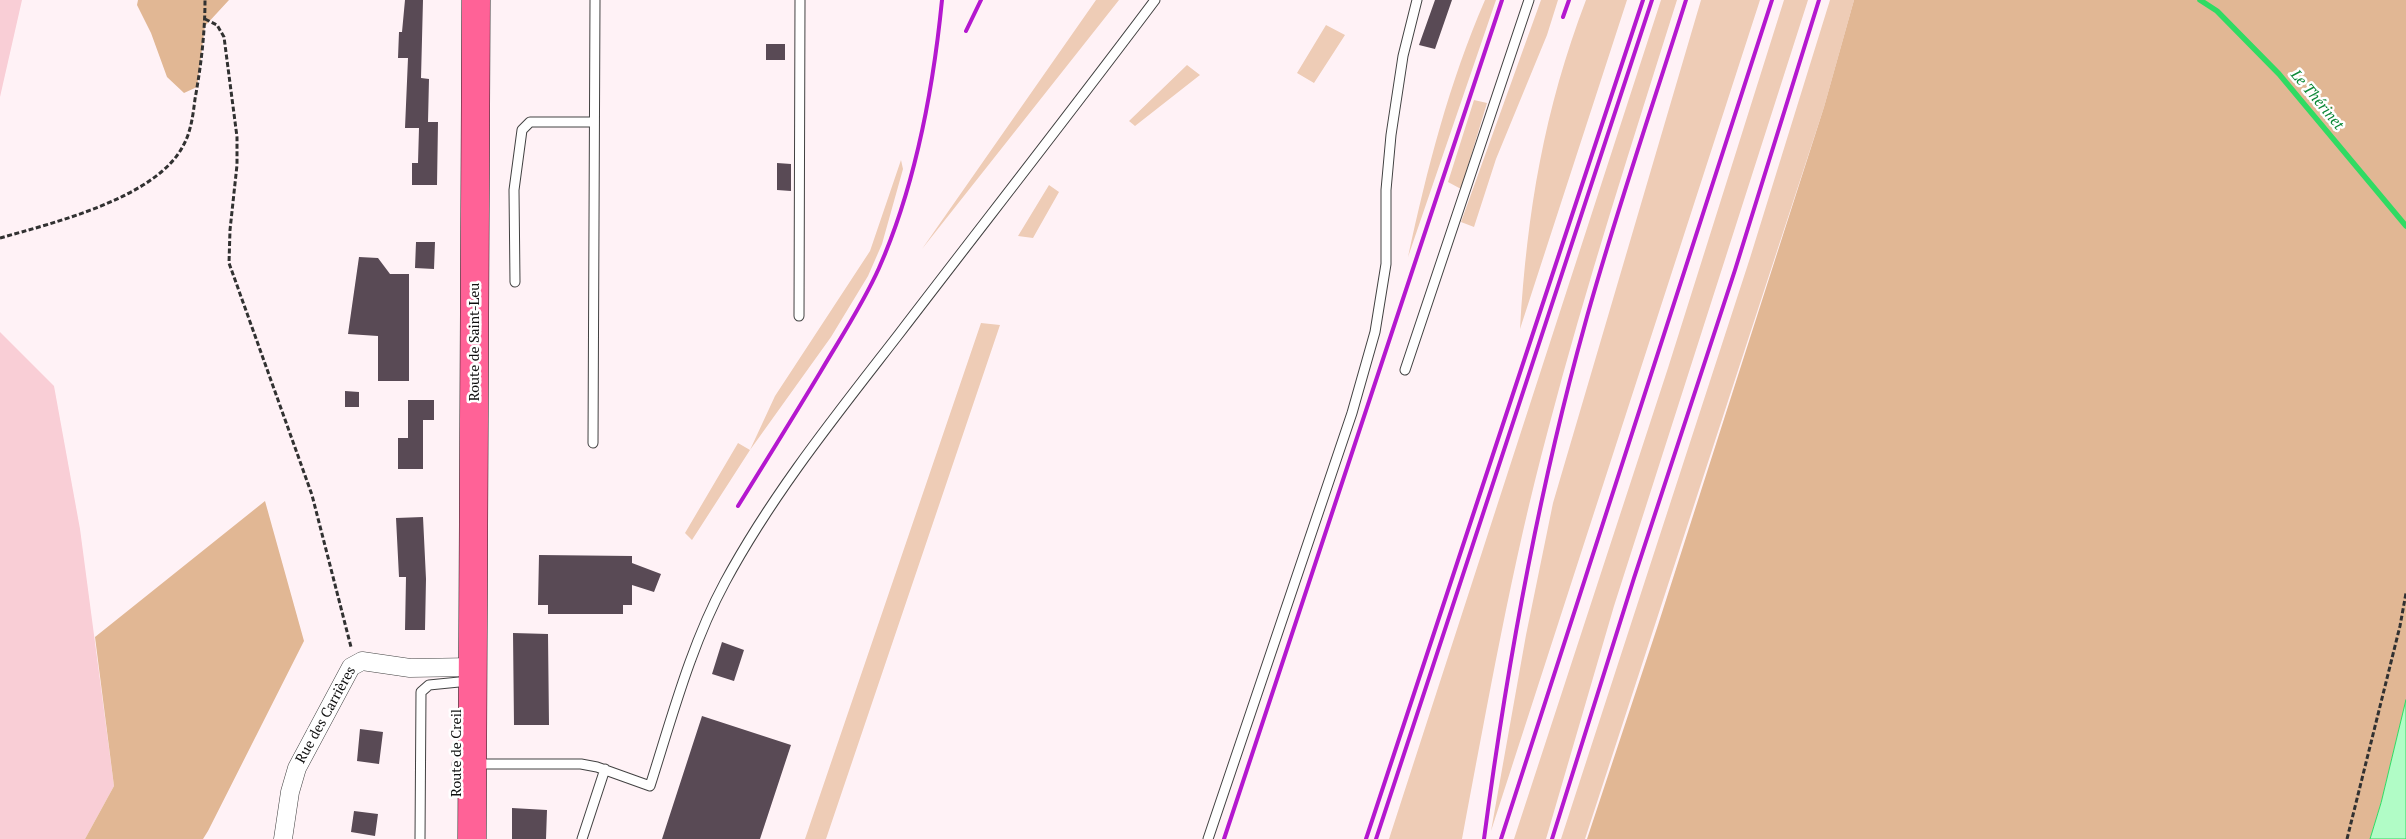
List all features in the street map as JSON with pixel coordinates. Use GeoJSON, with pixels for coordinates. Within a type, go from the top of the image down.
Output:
{"type":"FeatureCollection","features":[{"type":"Feature","properties":{"kind":"main road","name":"Route de Saint-Leu"},"geometry":{"type":"LineString","coordinates":[[461,0],[466,676]]}},
{"type":"Feature","properties":{"kind":"main road","name":"Route de Saint-Leu"},"geometry":{"type":"LineString","coordinates":[[466,676],[476,0]]}},
{"type":"Feature","properties":{"kind":"main road","name":"Route de Creil"},"geometry":{"type":"LineString","coordinates":[[457,839],[465,764],[466,676]]}},
{"type":"Feature","properties":{"kind":"main road","name":"Route de Creil"},"geometry":{"type":"LineString","coordinates":[[465,764],[472,839]]}},
{"type":"Feature","properties":{"kind":"street","name":"Rue des Carrières"},"geometry":{"type":"LineString","coordinates":[[283,839],[290,792],[296,768],[346,674],[356,662],[370,661],[466,676]]}},
{"type":"Feature","properties":{"kind":"lane"},"geometry":{"type":"LineString","coordinates":[[593,444],[595,0]]}},
{"type":"Feature","properties":{"kind":"lane"},"geometry":{"type":"LineString","coordinates":[[799,316],[800,0]]}},
{"type":"Feature","properties":{"kind":"lane"},"geometry":{"type":"LineString","coordinates":[[465,764],[581,764],[650,786],[695,647],[724,583],[763,515],[820,437],[1057,132],[1155,0]]}},
{"type":"Feature","properties":{"kind":"lane"},"geometry":{"type":"LineString","coordinates":[[1208,839],[1352,413],[1374,332],[1386,264],[1386,190],[1392,135],[1403,56],[1417,0]]}},
{"type":"Feature","properties":{"kind":"lane"},"geometry":{"type":"LineString","coordinates":[[1406,370],[1529,0]]}},
{"type":"Feature","properties":{"kind":"lane"},"geometry":{"type":"LineString","coordinates":[[515,282],[514,190],[522,130],[530,122],[594,122]]}},
{"type":"Feature","properties":{"kind":"lane"},"geometry":{"type":"LineString","coordinates":[[420,839],[421,692],[429,685],[466,676]]}},
{"type":"Feature","properties":{"kind":"lane"},"geometry":{"type":"LineString","coordinates":[[582,839],[604,770]]}},
{"type":"Feature","properties":{"kind":"path"},"geometry":{"type":"LineString","coordinates":[[0,238],[74,216],[114,200],[140,188],[166,169],[176,158],[189,133],[202,60],[205,0]]}},
{"type":"Feature","properties":{"kind":"path"},"geometry":{"type":"LineString","coordinates":[[205,19],[217,25],[224,37],[237,137],[237,165],[230,230],[229,262],[312,495],[347,636],[356,662]]}},
{"type":"Feature","properties":{"kind":"path"},"geometry":{"type":"LineString","coordinates":[[2347,839],[2400,626],[2406,593]]}},
{"type":"Feature","properties":{"kind":"shaded area"},"geometry":{"type":"Polygon","coordinates":[[[0,0],[22,0],[0,97],[0,0]]]}},
{"type":"Feature","properties":{"kind":"shaded area"},"geometry":{"type":"Polygon","coordinates":[[[138,0],[229,0],[205,26],[197,87],[184,93],[167,77],[151,33],[137,5],[138,0]]]}},
{"type":"Feature","properties":{"kind":"shaded area"},"geometry":{"type":"Polygon","coordinates":[[[1096,0],[1119,0],[922,249],[1096,0]]]}},
{"type":"Feature","properties":{"kind":"shaded area"},"geometry":{"type":"Polygon","coordinates":[[[1485,0],[1496,0],[1408,257],[1440,127],[1460,63],[1485,0]]]}},
{"type":"Feature","properties":{"kind":"shaded area"},"geometry":{"type":"Polygon","coordinates":[[[1541,0],[1558,0],[1547,35],[1496,159],[1474,227],[1461,222],[1541,0]]]}},
{"type":"Feature","properties":{"kind":"shaded area"},"geometry":{"type":"Polygon","coordinates":[[[1586,0],[1627,0],[1520,329],[1527,244],[1540,162],[1559,81],[1586,0]]]}},
{"type":"Feature","properties":{"kind":"shaded area"},"geometry":{"type":"Polygon","coordinates":[[[1661,0],[1677,0],[1594,268],[1535,480],[1501,633],[1462,839],[1389,839],[1661,0]]]}},
{"type":"Feature","properties":{"kind":"shaded area"},"geometry":{"type":"Polygon","coordinates":[[[1701,0],[1760,0],[1491,831],[1526,635],[1553,503],[1701,0]]]}},
{"type":"Feature","properties":{"kind":"shaded area"},"geometry":{"type":"Polygon","coordinates":[[[1784,0],[1808,0],[1614,606],[1546,839],[1514,839],[1668,368],[1784,0]]]}},
{"type":"Feature","properties":{"kind":"shaded area"},"geometry":{"type":"Polygon","coordinates":[[[1830,0],[1854,0],[1824,107],[1585,839],[1561,839],[1750,258],[1830,0]]]}},
{"type":"Feature","properties":{"kind":"shaded area"},"geometry":{"type":"Polygon","coordinates":[[[1854,0],[2406,0],[2406,700],[2381,803],[2370,839],[1587,839],[1658,625],[1824,107],[1854,0]]]}},
{"type":"Feature","properties":{"kind":"shaded area"},"geometry":{"type":"Polygon","coordinates":[[[1326,25],[1345,35],[1314,83],[1297,73],[1326,25]]]}},
{"type":"Feature","properties":{"kind":"shaded area"},"geometry":{"type":"Polygon","coordinates":[[[1187,65],[1200,75],[1135,126],[1129,121],[1187,65]]]}},
{"type":"Feature","properties":{"kind":"shaded area"},"geometry":{"type":"Polygon","coordinates":[[[1474,100],[1487,103],[1461,189],[1448,182],[1474,100]]]}},
{"type":"Feature","properties":{"kind":"shaded area"},"geometry":{"type":"Polygon","coordinates":[[[901,160],[903,169],[882,244],[868,276],[831,337],[750,450],[775,396],[870,251],[901,160]]]}},
{"type":"Feature","properties":{"kind":"shaded area"},"geometry":{"type":"Polygon","coordinates":[[[1049,185],[1059,192],[1033,238],[1018,236],[1049,185]]]}},
{"type":"Feature","properties":{"kind":"shaded area"},"geometry":{"type":"Polygon","coordinates":[[[981,323],[1000,325],[826,839],[805,839],[981,323]]]}},
{"type":"Feature","properties":{"kind":"shaded area"},"geometry":{"type":"Polygon","coordinates":[[[0,332],[54,386],[80,529],[114,786],[85,839],[0,839],[0,332]]]}},
{"type":"Feature","properties":{"kind":"shaded area"},"geometry":{"type":"Polygon","coordinates":[[[738,443],[750,450],[692,540],[685,533],[738,443]]]}},
{"type":"Feature","properties":{"kind":"shaded area"},"geometry":{"type":"Polygon","coordinates":[[[265,501],[304,641],[208,831],[203,839],[85,839],[114,786],[95,637],[265,501]]]}},
{"type":"Feature","properties":{"kind":"shaded area"},"geometry":{"type":"Polygon","coordinates":[[[2406,700],[2406,839],[2370,839],[2381,803],[2406,700]]]}},
{"type":"Feature","properties":{"kind":"building"},"geometry":{"type":"Polygon","coordinates":[[[405,0],[423,0],[421,78],[429,79],[428,122],[438,122],[437,185],[412,185],[412,163],[418,163],[419,128],[405,128],[408,58],[398,58],[399,32],[402,32],[405,0]]]}},
{"type":"Feature","properties":{"kind":"building"},"geometry":{"type":"Polygon","coordinates":[[[1435,0],[1452,0],[1435,49],[1419,45],[1435,0]]]}},
{"type":"Feature","properties":{"kind":"building"},"geometry":{"type":"Polygon","coordinates":[[[766,44],[785,44],[785,60],[766,60],[766,44]]]}},
{"type":"Feature","properties":{"kind":"building"},"geometry":{"type":"Polygon","coordinates":[[[777,163],[791,164],[791,191],[777,190],[777,163]]]}},
{"type":"Feature","properties":{"kind":"building"},"geometry":{"type":"Polygon","coordinates":[[[416,242],[435,242],[434,269],[415,268],[416,242]]]}},
{"type":"Feature","properties":{"kind":"building"},"geometry":{"type":"Polygon","coordinates":[[[359,257],[378,258],[390,274],[409,274],[409,381],[378,381],[378,336],[348,334],[359,257]]]}},
{"type":"Feature","properties":{"kind":"building"},"geometry":{"type":"Polygon","coordinates":[[[345,391],[359,392],[359,407],[345,407],[345,391]]]}},
{"type":"Feature","properties":{"kind":"building"},"geometry":{"type":"Polygon","coordinates":[[[408,400],[434,400],[434,420],[423,420],[423,469],[398,469],[398,438],[408,438],[408,400]]]}},
{"type":"Feature","properties":{"kind":"building"},"geometry":{"type":"Polygon","coordinates":[[[423,517],[426,579],[425,630],[405,630],[406,577],[399,577],[396,518],[423,517]]]}},
{"type":"Feature","properties":{"kind":"building"},"geometry":{"type":"Polygon","coordinates":[[[539,555],[632,556],[632,563],[661,574],[654,592],[632,585],[632,605],[623,605],[623,614],[548,614],[548,605],[538,605],[539,555]]]}},
{"type":"Feature","properties":{"kind":"building"},"geometry":{"type":"Polygon","coordinates":[[[513,633],[548,634],[549,725],[514,725],[513,633]]]}},
{"type":"Feature","properties":{"kind":"building"},"geometry":{"type":"Polygon","coordinates":[[[722,642],[744,650],[734,681],[712,674],[722,642]]]}},
{"type":"Feature","properties":{"kind":"building"},"geometry":{"type":"Polygon","coordinates":[[[702,716],[791,745],[760,839],[662,839],[702,716]]]}},
{"type":"Feature","properties":{"kind":"building"},"geometry":{"type":"Polygon","coordinates":[[[360,729],[383,732],[379,764],[357,761],[360,729]]]}},
{"type":"Feature","properties":{"kind":"building"},"geometry":{"type":"Polygon","coordinates":[[[512,808],[547,810],[546,839],[512,839],[512,808]]]}},
{"type":"Feature","properties":{"kind":"building"},"geometry":{"type":"Polygon","coordinates":[[[354,811],[378,814],[375,836],[351,832],[354,811]]]}},
{"type":"Feature","properties":{"kind":"waterway","name":"Le Thérinet"},"geometry":{"type":"LineString","coordinates":[[2200,0],[2217,11],[2279,74],[2406,226]]}},
{"type":"Feature","properties":{"kind":"railway"},"geometry":{"type":"LineString","coordinates":[[738,506],[859,307],[873,281],[892,236],[913,170],[921,137],[934,68],[942,0]]}},
{"type":"Feature","properties":{"kind":"railway"},"geometry":{"type":"LineString","coordinates":[[966,31],[981,0]]}},
{"type":"Feature","properties":{"kind":"railway"},"geometry":{"type":"LineString","coordinates":[[1224,839],[1502,0]]}},
{"type":"Feature","properties":{"kind":"railway"},"geometry":{"type":"LineString","coordinates":[[1563,17],[1569,0]]}},
{"type":"Feature","properties":{"kind":"railway"},"geometry":{"type":"LineString","coordinates":[[1366,839],[1643,0]]}},
{"type":"Feature","properties":{"kind":"railway"},"geometry":{"type":"LineString","coordinates":[[1376,839],[1652,0]]}},
{"type":"Feature","properties":{"kind":"railway"},"geometry":{"type":"LineString","coordinates":[[1484,839],[1503,709],[1538,515],[1568,388],[1621,202],[1686,0]]}},
{"type":"Feature","properties":{"kind":"railway"},"geometry":{"type":"LineString","coordinates":[[1501,839],[1772,0]]}},
{"type":"Feature","properties":{"kind":"railway"},"geometry":{"type":"LineString","coordinates":[[1552,839],[1634,578],[1735,270],[1819,0]]}}]}
